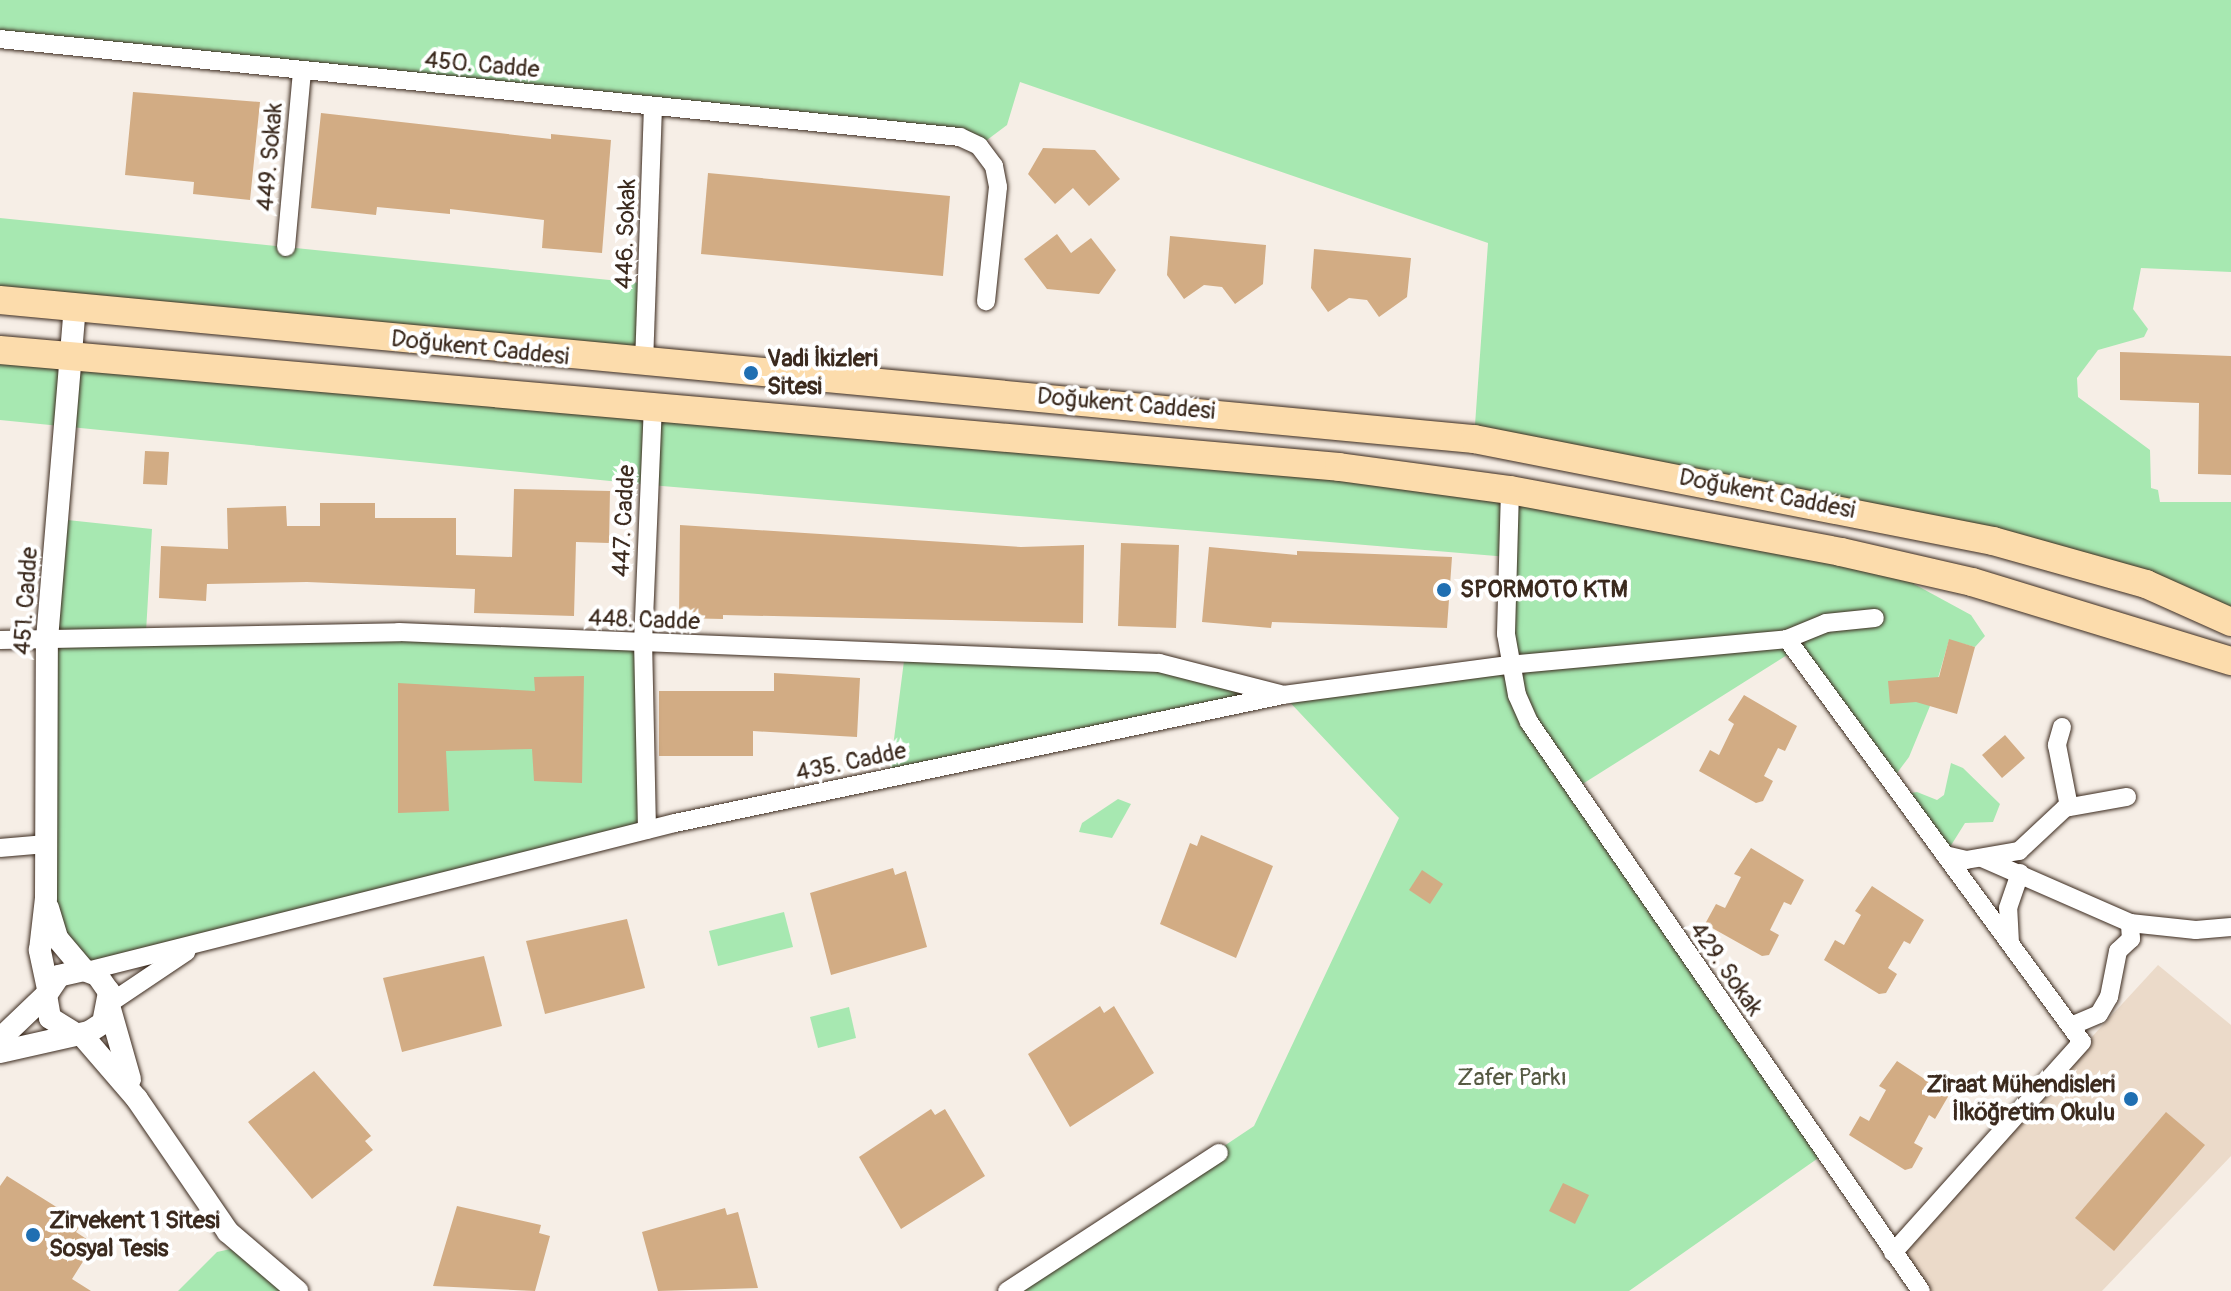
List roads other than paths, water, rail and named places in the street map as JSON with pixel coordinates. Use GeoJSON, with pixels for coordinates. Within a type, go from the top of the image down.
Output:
{"type":"FeatureCollection","features":[{"type":"Feature","properties":{"kind":"main road","name":"Doğukent Caddesi"},"geometry":{"type":"LineString","coordinates":[[0,300],[644,364],[1028,395],[1474,439],[1993,541],[2146,584],[2231,622]]}},
{"type":"Feature","properties":{"kind":"main road","name":"Doğukent Caddesi"},"geometry":{"type":"LineString","coordinates":[[0,350],[1339,467],[1510,490],[1826,549],[1972,582],[2231,661]]}},
{"type":"Feature","properties":{"kind":"street","name":"450. Cadde"},"geometry":{"type":"LineString","coordinates":[[0,39],[960,137],[979,146],[994,166],[998,187],[986,301]]}},
{"type":"Feature","properties":{"kind":"street","name":"449. Sokak"},"geometry":{"type":"LineString","coordinates":[[286,247],[302,72]]}},
{"type":"Feature","properties":{"kind":"street","name":"446. Sokak"},"geometry":{"type":"LineString","coordinates":[[644,364],[653,106]]}},
{"type":"Feature","properties":{"kind":"street","name":"451. Cadde"},"geometry":{"type":"LineString","coordinates":[[46,898],[47,639],[75,308]]}},
{"type":"Feature","properties":{"kind":"street","name":"447. Cadde"},"geometry":{"type":"LineString","coordinates":[[647,830],[643,643],[653,406]]}},
{"type":"Feature","properties":{"kind":"street","name":"429. Sokak"},"geometry":{"type":"LineString","coordinates":[[1510,490],[1509,665],[1517,695],[1545,749],[1921,1291]]}},
{"type":"Feature","properties":{"kind":"street","name":"435. Cadde"},"geometry":{"type":"LineString","coordinates":[[86,970],[647,830],[1283,695],[1509,665],[1787,639],[1826,623],[1875,618]]}},
{"type":"Feature","properties":{"kind":"street","name":"448. Cadde"},"geometry":{"type":"LineString","coordinates":[[0,640],[399,632],[1159,663],[1283,695]]}},
{"type":"Feature","properties":{"kind":"street"},"geometry":{"type":"LineString","coordinates":[[1787,639],[2082,1042],[1893,1253]]}},
{"type":"Feature","properties":{"kind":"street"},"geometry":{"type":"LineString","coordinates":[[2062,727],[2057,745],[2069,807]]}},
{"type":"Feature","properties":{"kind":"street"},"geometry":{"type":"LineString","coordinates":[[1945,855],[1982,858],[2019,851],[2039,828],[2069,807],[2127,797]]}},
{"type":"Feature","properties":{"kind":"street"},"geometry":{"type":"LineString","coordinates":[[0,848],[46,844]]}},
{"type":"Feature","properties":{"kind":"street"},"geometry":{"type":"LineString","coordinates":[[1982,858],[2130,923],[2196,930],[2231,927]]}},
{"type":"Feature","properties":{"kind":"street"},"geometry":{"type":"LineString","coordinates":[[2010,943],[2008,908],[2020,873]]}},
{"type":"Feature","properties":{"kind":"street"},"geometry":{"type":"LineString","coordinates":[[46,898],[57,938],[86,970],[104,983],[117,1046],[137,1099]]}},
{"type":"Feature","properties":{"kind":"street"},"geometry":{"type":"LineString","coordinates":[[46,898],[40,950],[50,1018],[79,1034],[137,1099],[228,1232],[297,1291]]}},
{"type":"Feature","properties":{"kind":"street"},"geometry":{"type":"LineString","coordinates":[[2071,1026],[2099,1014],[2109,997],[2118,951],[2131,939],[2130,923]]}},
{"type":"Feature","properties":{"kind":"street"},"geometry":{"type":"LineString","coordinates":[[0,1052],[79,1034],[103,1023],[110,1006],[209,939]]}},
{"type":"Feature","properties":{"kind":"street"},"geometry":{"type":"LineString","coordinates":[[0,1039],[59,976],[86,970]]}},
{"type":"Feature","properties":{"kind":"street"},"geometry":{"type":"LineString","coordinates":[[1007,1291],[1219,1153]]}},
{"type":"Feature","properties":{"kind":"place","name":"Vadi İkizleri Sitesi"},"geometry":{"type":"Point","coordinates":[751,373]}},
{"type":"Feature","properties":{"kind":"place","name":"SPORMOTO KTM"},"geometry":{"type":"Point","coordinates":[1444,590]}},
{"type":"Feature","properties":{"kind":"place","name":"Ziraat Mühendisleri İlköğretim Okulu"},"geometry":{"type":"Point","coordinates":[2131,1099]}},
{"type":"Feature","properties":{"kind":"place","name":"Zirvekent 1 Sitesi Sosyal Tesis"},"geometry":{"type":"Point","coordinates":[33,1235]}},
{"type":"Feature","properties":{"kind":"park label","name":"Zafer Parkı"},"geometry":{"type":"Point","coordinates":[1512,1078]}}]}
